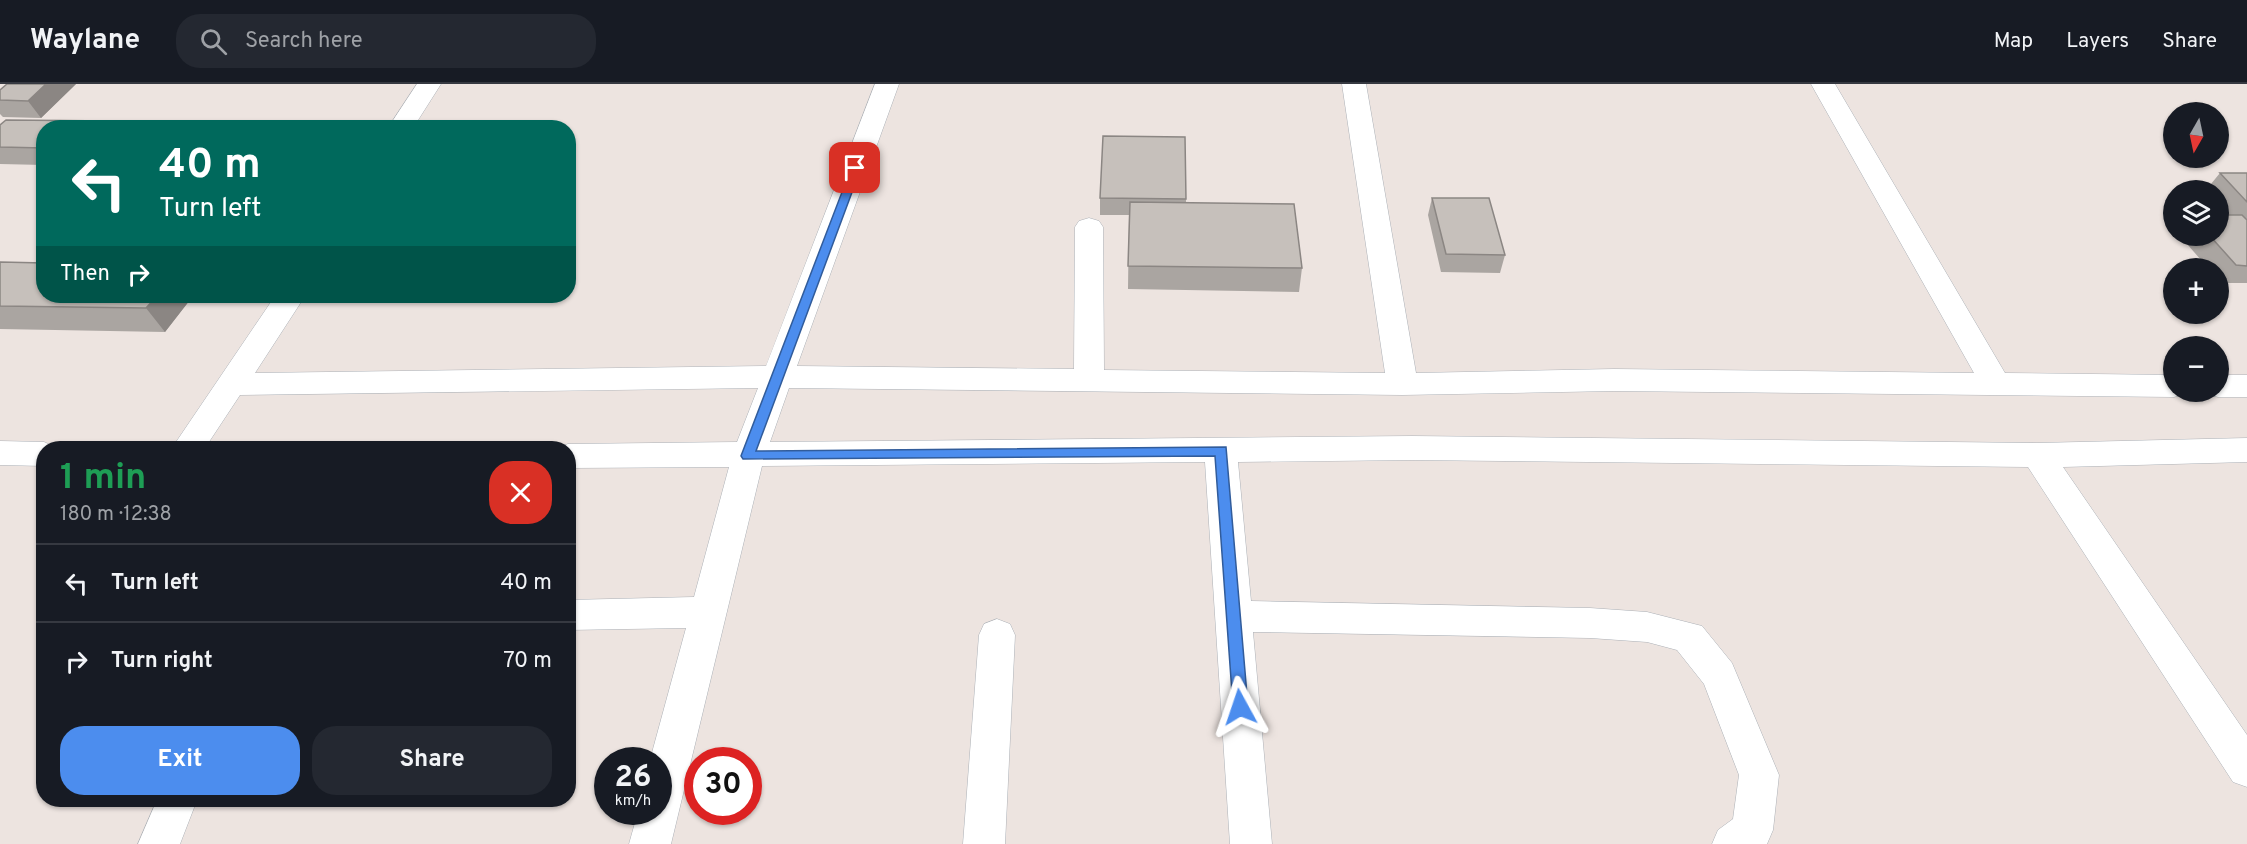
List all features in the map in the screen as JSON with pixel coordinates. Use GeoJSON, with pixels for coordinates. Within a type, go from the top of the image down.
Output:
{"type":"FeatureCollection","features":[{"type":"Feature","properties":{"kind":"street"},"geometry":{"type":"LineString","coordinates":[[405,120],[429,84]]}},
{"type":"Feature","properties":{"kind":"street"},"geometry":{"type":"LineString","coordinates":[[672,755],[747,456],[887,84]]}},
{"type":"Feature","properties":{"kind":"street"},"geometry":{"type":"LineString","coordinates":[[1354,84],[1402,384]]}},
{"type":"Feature","properties":{"kind":"street"},"geometry":{"type":"LineString","coordinates":[[1822,84],[1996,385]]}},
{"type":"Feature","properties":{"kind":"street"},"geometry":{"type":"LineString","coordinates":[[1089,227],[1089,381]]}},
{"type":"Feature","properties":{"kind":"street"},"geometry":{"type":"LineString","coordinates":[[193,441],[285,303]]}},
{"type":"Feature","properties":{"kind":"street"},"geometry":{"type":"LineString","coordinates":[[231,384],[777,377],[1402,384],[1614,380],[2163,386]]}},
{"type":"Feature","properties":{"kind":"street"},"geometry":{"type":"LineString","coordinates":[[2229,386],[2247,386]]}},
{"type":"Feature","properties":{"kind":"street"},"geometry":{"type":"LineString","coordinates":[[576,456],[1412,448],[2037,455],[2247,450]]}},
{"type":"Feature","properties":{"kind":"street"},"geometry":{"type":"LineString","coordinates":[[1221,451],[1251,844]]}},
{"type":"Feature","properties":{"kind":"street"},"geometry":{"type":"LineString","coordinates":[[0,453],[36,454]]}},
{"type":"Feature","properties":{"kind":"street"},"geometry":{"type":"LineString","coordinates":[[2037,455],[2240,748]]}},
{"type":"Feature","properties":{"kind":"street"},"geometry":{"type":"LineString","coordinates":[[576,615],[708,612]]}},
{"type":"Feature","properties":{"kind":"street"},"geometry":{"type":"LineString","coordinates":[[1233,616],[1590,623],[1647,627],[1689,638],[1719,675],[1759,776],[1752,830],[1733,844]]}},
{"type":"Feature","properties":{"kind":"street"},"geometry":{"type":"LineString","coordinates":[[984,844],[997,635]]}},
{"type":"Feature","properties":{"kind":"street"},"geometry":{"type":"LineString","coordinates":[[159,844],[174,807]]}},
{"type":"Feature","properties":{"kind":"street"},"geometry":{"type":"LineString","coordinates":[[650,844],[654,825]]}},
{"type":"Feature","properties":{"kind":"building"},"geometry":{"type":"Polygon","coordinates":[[[7,84],[46,84],[28,101],[0,100],[0,90],[7,84]]]}},
{"type":"Feature","properties":{"kind":"building"},"geometry":{"type":"Polygon","coordinates":[[[6,120],[36,120],[36,148],[0,147],[0,125],[6,120]]]}},
{"type":"Feature","properties":{"kind":"building"},"geometry":{"type":"Polygon","coordinates":[[[1103,136],[1185,137],[1186,199],[1100,198],[1103,136]]]}},
{"type":"Feature","properties":{"kind":"building"},"geometry":{"type":"Polygon","coordinates":[[[2220,173],[2247,173],[2247,202],[2229,180],[2220,173]]]}},
{"type":"Feature","properties":{"kind":"building"},"geometry":{"type":"Polygon","coordinates":[[[1432,198],[1489,198],[1505,255],[1446,254],[1432,198]]]}},
{"type":"Feature","properties":{"kind":"building"},"geometry":{"type":"Polygon","coordinates":[[[1130,202],[1294,204],[1302,268],[1128,266],[1130,202]]]}},
{"type":"Feature","properties":{"kind":"building"},"geometry":{"type":"Polygon","coordinates":[[[2229,215],[2242,215],[2247,220],[2247,266],[2236,265],[2219,246],[2229,246],[2229,215]]]}},
{"type":"Feature","properties":{"kind":"building"},"geometry":{"type":"Polygon","coordinates":[[[0,262],[36,263],[36,303],[151,303],[146,308],[0,306],[0,262]]]}},
{"type":"Feature","properties":{"kind":"route"},"geometry":{"type":"LineString","coordinates":[[855,168],[747,456],[1221,451],[1240,707]]}}]}
